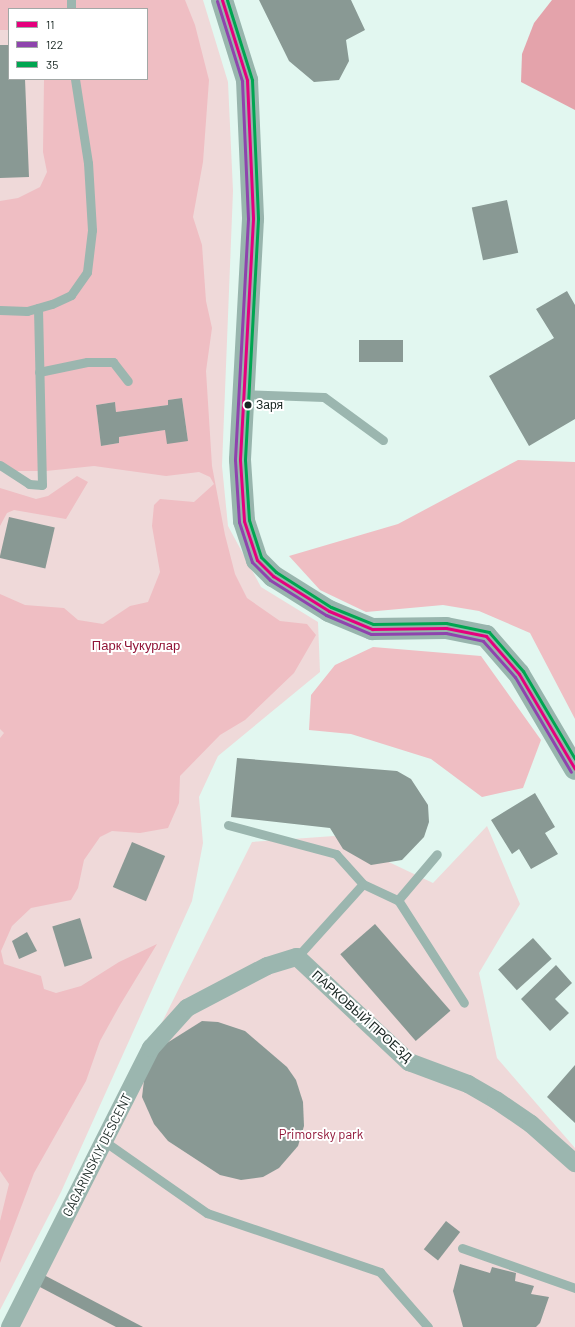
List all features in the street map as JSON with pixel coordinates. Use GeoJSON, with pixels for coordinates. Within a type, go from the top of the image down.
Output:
{"type":"FeatureCollection","features":[{"type":"Feature","properties":{"kind":"main road"},"geometry":{"type":"LineString","coordinates":[[222,0],[246,80],[253,219],[242,394],[240,460],[244,521],[257,560],[273,576],[329,611],[372,630],[446,628],[486,636],[519,674],[575,769]]}},
{"type":"Feature","properties":{"kind":"street","name":"GAGARINSKIY DESCENT"},"geometry":{"type":"LineString","coordinates":[[10,1327],[151,1048],[187,1008],[203,997],[266,966],[297,957]]}},
{"type":"Feature","properties":{"kind":"street","name":"ПАРКОВЫЙ ПРОЕЗД"},"geometry":{"type":"LineString","coordinates":[[297,957],[409,1062],[468,1084],[496,1100],[531,1124],[575,1163]]}},
{"type":"Feature","properties":{"kind":"lane"},"geometry":{"type":"LineString","coordinates":[[0,310],[38,308],[71,295],[87,272],[92,230],[88,163],[75,80]]}},
{"type":"Feature","properties":{"kind":"lane"},"geometry":{"type":"LineString","coordinates":[[0,465],[29,484],[42,485],[38,308]]}},
{"type":"Feature","properties":{"kind":"lane"},"geometry":{"type":"LineString","coordinates":[[39,372],[87,362],[113,362],[128,381]]}},
{"type":"Feature","properties":{"kind":"lane"},"geometry":{"type":"LineString","coordinates":[[242,394],[324,397],[383,440]]}},
{"type":"Feature","properties":{"kind":"lane"},"geometry":{"type":"LineString","coordinates":[[228,825],[336,854],[362,884],[398,900],[464,1002]]}},
{"type":"Feature","properties":{"kind":"lane"},"geometry":{"type":"LineString","coordinates":[[398,900],[437,854]]}},
{"type":"Feature","properties":{"kind":"lane"},"geometry":{"type":"LineString","coordinates":[[297,957],[362,884]]}},
{"type":"Feature","properties":{"kind":"lane"},"geometry":{"type":"LineString","coordinates":[[104,1141],[207,1213],[380,1272],[428,1327]]}},
{"type":"Feature","properties":{"kind":"lane"},"geometry":{"type":"LineString","coordinates":[[462,1248],[575,1288]]}},
{"type":"Feature","properties":{"kind":"green space","name":"Парк Чукурлар"},"geometry":{"type":"Polygon","coordinates":[[[0,0],[203,0],[228,82],[233,191],[222,466],[228,526],[261,587],[318,622],[320,672],[218,756],[199,797],[203,843],[192,901],[61,1192],[0,1310],[0,0]]]}},
{"type":"Feature","properties":{"kind":"green space","name":"Парк Чукурлар"},"geometry":{"type":"Polygon","coordinates":[[[0,0],[185,0],[195,25],[209,80],[203,162],[193,217],[202,245],[206,301],[212,328],[206,371],[212,466],[225,535],[235,574],[247,598],[280,621],[307,624],[316,635],[294,673],[245,720],[220,735],[180,776],[179,803],[168,828],[140,833],[112,831],[100,837],[84,860],[78,888],[71,900],[31,908],[12,926],[1,951],[4,964],[41,976],[44,989],[56,993],[81,986],[119,962],[157,944],[100,1041],[86,1081],[34,1173],[0,1263],[0,1221],[9,1184],[0,1171],[0,738],[4,733],[0,729],[0,594],[25,605],[64,608],[78,620],[103,624],[130,606],[148,602],[160,572],[152,526],[154,505],[160,499],[194,502],[214,484],[210,477],[199,472],[166,476],[94,466],[46,471],[0,471],[0,201],[18,198],[40,187],[47,172],[43,152],[44,80],[148,80],[148,8],[8,8],[8,30],[0,30],[0,0]],[[182,398],[168,400],[168,405],[116,412],[115,402],[96,405],[101,446],[119,443],[119,437],[165,430],[188,441],[182,398]]]}},
{"type":"Feature","properties":{"kind":"green space"},"geometry":{"type":"Polygon","coordinates":[[[518,460],[575,462],[575,719],[530,633],[479,611],[443,605],[366,612],[320,590],[289,556],[398,524],[518,460]]]}},
{"type":"Feature","properties":{"kind":"green space"},"geometry":{"type":"Polygon","coordinates":[[[77,476],[88,482],[66,519],[14,510],[7,513],[0,526],[0,488],[36,499],[48,496],[77,476]]]}},
{"type":"Feature","properties":{"kind":"green space"},"geometry":{"type":"Polygon","coordinates":[[[373,647],[481,656],[541,740],[523,788],[482,797],[431,759],[351,734],[309,730],[311,695],[335,665],[373,647]]]}},
{"type":"Feature","properties":{"kind":"green space","name":"Primorsky park"},"geometry":{"type":"Polygon","coordinates":[[[487,826],[520,904],[479,973],[497,1058],[575,1148],[575,1327],[10,1327],[252,842],[334,836],[433,883],[487,826]]]}},
{"type":"Feature","properties":{"kind":"shaded area"},"geometry":{"type":"Polygon","coordinates":[[[552,0],[575,0],[575,110],[521,82],[522,54],[534,23],[552,0]]]}},
{"type":"Feature","properties":{"kind":"building"},"geometry":{"type":"Polygon","coordinates":[[[259,0],[351,0],[365,30],[346,40],[349,61],[339,80],[314,82],[289,61],[259,0]]]}},
{"type":"Feature","properties":{"kind":"building"},"geometry":{"type":"Polygon","coordinates":[[[0,45],[8,45],[8,80],[25,80],[29,177],[0,178],[0,45]]]}},
{"type":"Feature","properties":{"kind":"building"},"geometry":{"type":"Polygon","coordinates":[[[507,200],[518,253],[483,260],[472,207],[507,200]]]}},
{"type":"Feature","properties":{"kind":"building"},"geometry":{"type":"Polygon","coordinates":[[[567,291],[575,305],[575,419],[529,446],[489,376],[554,338],[536,309],[567,291]]]}},
{"type":"Feature","properties":{"kind":"building"},"geometry":{"type":"Polygon","coordinates":[[[359,340],[403,340],[403,362],[359,362],[359,340]]]}},
{"type":"Feature","properties":{"kind":"building"},"geometry":{"type":"Polygon","coordinates":[[[182,398],[188,441],[167,444],[165,430],[119,437],[119,443],[101,446],[96,405],[115,402],[116,412],[168,405],[168,400],[182,398]]]}},
{"type":"Feature","properties":{"kind":"building"},"geometry":{"type":"Polygon","coordinates":[[[9,517],[55,528],[45,568],[0,558],[9,517]]]}},
{"type":"Feature","properties":{"kind":"building"},"geometry":{"type":"Polygon","coordinates":[[[237,758],[397,771],[411,779],[428,805],[429,822],[424,837],[402,860],[371,865],[343,849],[330,828],[231,817],[237,758]]]}},
{"type":"Feature","properties":{"kind":"building"},"geometry":{"type":"Polygon","coordinates":[[[535,793],[555,827],[545,833],[558,854],[531,869],[519,849],[512,854],[491,820],[535,793]]]}},
{"type":"Feature","properties":{"kind":"building"},"geometry":{"type":"Polygon","coordinates":[[[132,842],[165,856],[146,901],[113,887],[132,842]]]}},
{"type":"Feature","properties":{"kind":"building"},"geometry":{"type":"Polygon","coordinates":[[[80,918],[92,958],[65,967],[52,926],[80,918]]]}},
{"type":"Feature","properties":{"kind":"building"},"geometry":{"type":"Polygon","coordinates":[[[375,924],[450,1011],[416,1041],[340,954],[375,924]]]}},
{"type":"Feature","properties":{"kind":"building"},"geometry":{"type":"Polygon","coordinates":[[[27,932],[37,951],[19,959],[12,941],[27,932]]]}},
{"type":"Feature","properties":{"kind":"building"},"geometry":{"type":"Polygon","coordinates":[[[533,938],[552,959],[517,990],[498,969],[533,938]]]}},
{"type":"Feature","properties":{"kind":"building"},"geometry":{"type":"Polygon","coordinates":[[[556,965],[572,983],[555,999],[569,1013],[550,1031],[521,999],[556,965]]]}},
{"type":"Feature","properties":{"kind":"building"},"geometry":{"type":"Polygon","coordinates":[[[202,1021],[218,1022],[245,1031],[287,1067],[296,1080],[303,1102],[304,1126],[298,1146],[279,1168],[263,1177],[241,1180],[220,1175],[168,1141],[154,1124],[142,1097],[145,1072],[159,1048],[202,1021]]]}},
{"type":"Feature","properties":{"kind":"building"},"geometry":{"type":"Polygon","coordinates":[[[575,1065],[575,1123],[547,1097],[575,1065]]]}},
{"type":"Feature","properties":{"kind":"building"},"geometry":{"type":"Polygon","coordinates":[[[446,1221],[460,1232],[438,1260],[424,1249],[446,1221]]]}},
{"type":"Feature","properties":{"kind":"building"},"geometry":{"type":"Polygon","coordinates":[[[460,1264],[490,1273],[492,1267],[516,1273],[515,1281],[534,1286],[531,1294],[549,1297],[540,1323],[536,1327],[463,1327],[453,1291],[460,1264]]]}},
{"type":"Feature","properties":{"kind":"building"},"geometry":{"type":"Polygon","coordinates":[[[44,1275],[143,1327],[116,1327],[38,1286],[44,1275]]]}},
{"type":"Feature","properties":{"kind":"transit line","name":"11"},"geometry":{"type":"LineString","coordinates":[[222,0],[247,80],[253,219],[240,460],[244,521],[257,560],[273,576],[329,611],[372,629],[446,628],[486,636],[519,674],[575,769]]}},
{"type":"Feature","properties":{"kind":"transit line","name":"35"},"geometry":{"type":"LineString","coordinates":[[227,0],[252,80],[258,219],[245,460],[249,520],[261,557],[276,572],[331,607],[373,624],[446,623],[489,632],[523,671],[575,759]]}},
{"type":"Feature","properties":{"kind":"transit line","name":"122"},"geometry":{"type":"LineString","coordinates":[[217,1],[242,81],[248,219],[235,460],[239,522],[252,562],[270,580],[326,615],[371,634],[446,633],[483,641],[515,677],[571,772]]}},
{"type":"Feature","properties":{"kind":"place","name":"Заря"},"geometry":{"type":"Point","coordinates":[248,405]}}]}
